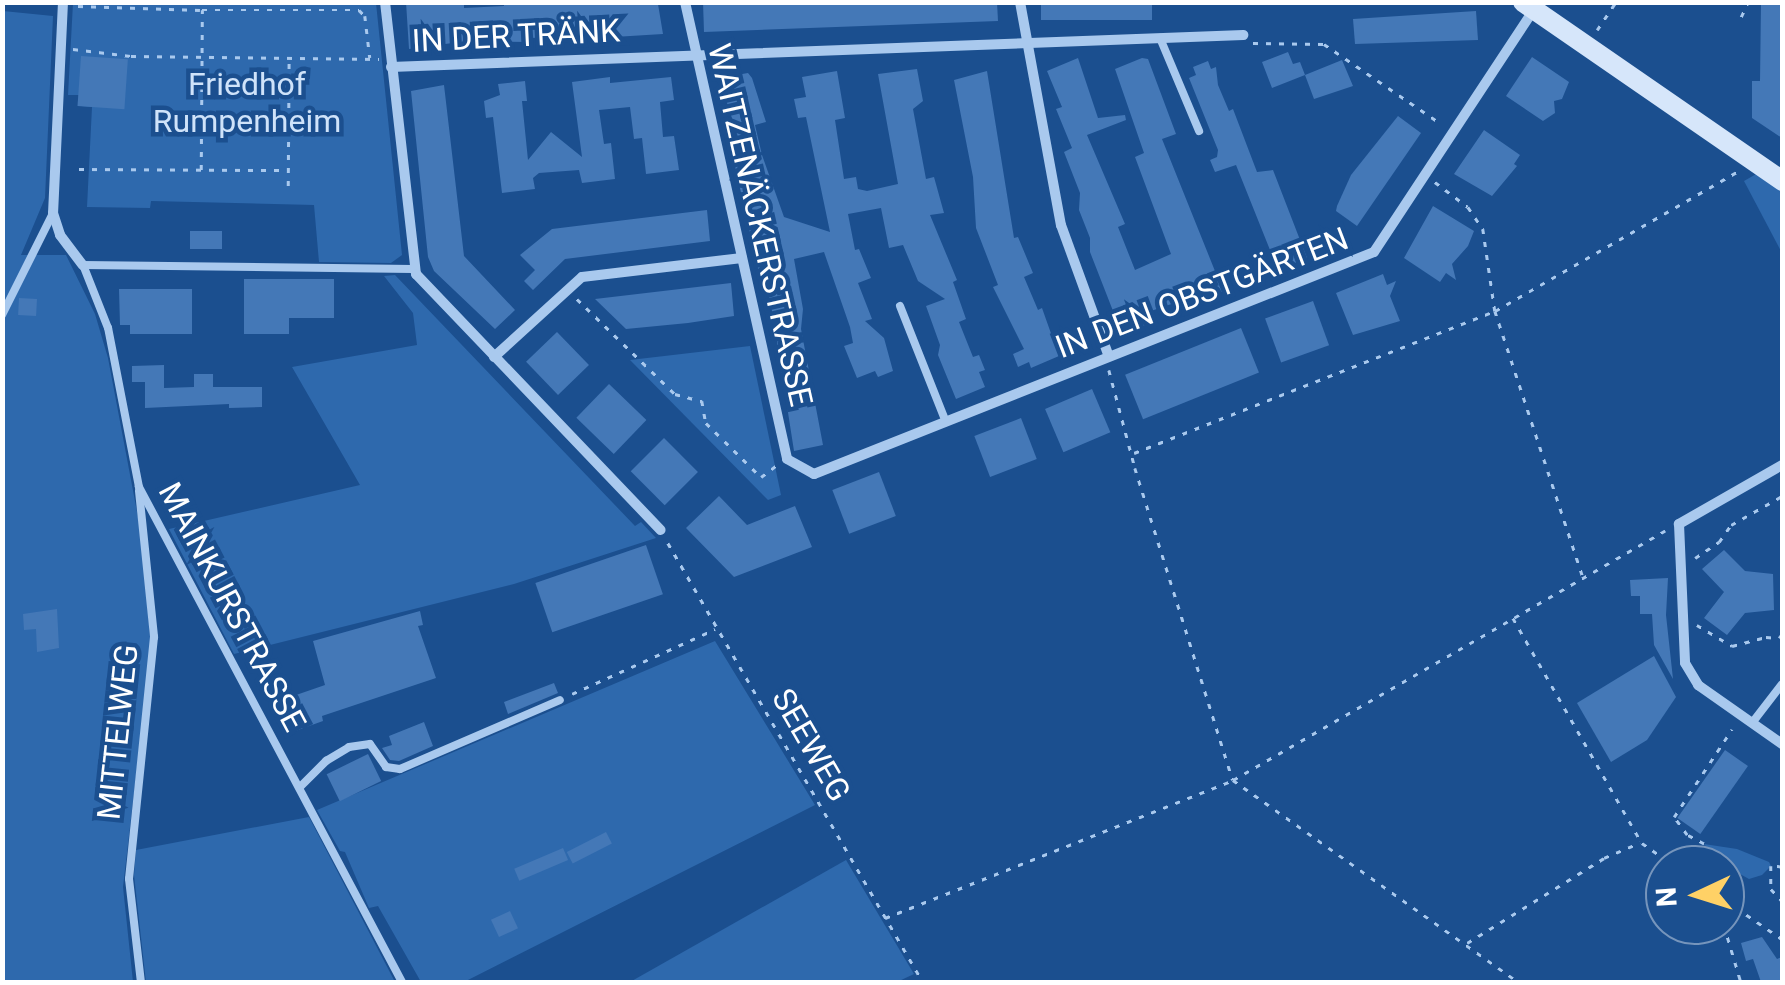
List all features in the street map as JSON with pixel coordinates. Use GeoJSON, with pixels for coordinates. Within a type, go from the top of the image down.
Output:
{"type":"FeatureCollection","features":[{"type":"Feature","properties":{"kind":"street"},"geometry":{"type":"LineString","coordinates":[[385,2],[413,269],[661,530]]}},
{"type":"Feature","properties":{"kind":"street","name":"WAITZENÄCKERSTRASSE"},"geometry":{"type":"LineString","coordinates":[[685,2],[786,459]]}},
{"type":"Feature","properties":{"kind":"street"},"geometry":{"type":"LineString","coordinates":[[1020,2],[1061,225],[1106,355]]}},
{"type":"Feature","properties":{"kind":"street"},"geometry":{"type":"LineString","coordinates":[[53,213],[63,4]]}},
{"type":"Feature","properties":{"kind":"street"},"geometry":{"type":"LineString","coordinates":[[1531,5],[1782,181]]}},
{"type":"Feature","properties":{"kind":"street","name":"IN DEN OBSTGÄRTEN"},"geometry":{"type":"LineString","coordinates":[[786,459],[803,472],[820,473],[1106,355],[1371,254],[1454,132],[1531,5]]}},
{"type":"Feature","properties":{"kind":"street","name":"IN DER TRÄNK"},"geometry":{"type":"LineString","coordinates":[[391,63],[1242,35]]}},
{"type":"Feature","properties":{"kind":"street","name":"MAINKURSTRASSE"},"geometry":{"type":"LineString","coordinates":[[53,213],[60,235],[83,266]]}},
{"type":"Feature","properties":{"kind":"street"},"geometry":{"type":"LineString","coordinates":[[494,358],[565,287],[582,276],[742,258]]}},
{"type":"Feature","properties":{"kind":"street"},"geometry":{"type":"LineString","coordinates":[[1782,465],[1679,524],[1685,663],[1698,684],[1782,744]]}},
{"type":"Feature","properties":{"kind":"lane"},"geometry":{"type":"LineString","coordinates":[[1160,38],[1199,131]]}},
{"type":"Feature","properties":{"kind":"lane"},"geometry":{"type":"LineString","coordinates":[[2,315],[33,245],[53,213]]}},
{"type":"Feature","properties":{"kind":"lane"},"geometry":{"type":"LineString","coordinates":[[83,266],[413,269]]}},
{"type":"Feature","properties":{"kind":"lane","name":"MAINKURSTRASSE"},"geometry":{"type":"LineString","coordinates":[[83,266],[108,328],[139,487],[402,982]]}},
{"type":"Feature","properties":{"kind":"lane"},"geometry":{"type":"LineString","coordinates":[[900,306],[946,422]]}},
{"type":"Feature","properties":{"kind":"lane","name":"MITTELWEG"},"geometry":{"type":"LineString","coordinates":[[139,487],[154,637],[129,879],[140,982]]}},
{"type":"Feature","properties":{"kind":"lane"},"geometry":{"type":"LineString","coordinates":[[1752,722],[1782,684]]}},
{"type":"Feature","properties":{"kind":"lane"},"geometry":{"type":"LineString","coordinates":[[300,787],[326,761],[350,747],[370,744],[386,767],[400,768],[560,700]]}},
{"type":"Feature","properties":{"kind":"path"},"geometry":{"type":"LineString","coordinates":[[1587,46],[1616,2]]}},
{"type":"Feature","properties":{"kind":"path"},"geometry":{"type":"LineString","coordinates":[[1741,17],[1748,2]]}},
{"type":"Feature","properties":{"kind":"path"},"geometry":{"type":"LineString","coordinates":[[63,4],[202,10],[359,10],[365,16],[370,58]]}},
{"type":"Feature","properties":{"kind":"path"},"geometry":{"type":"LineString","coordinates":[[200,170],[202,10]]}},
{"type":"Feature","properties":{"kind":"path"},"geometry":{"type":"LineString","coordinates":[[1242,35],[1250,43],[1324,44],[1454,132]]}},
{"type":"Feature","properties":{"kind":"path"},"geometry":{"type":"LineString","coordinates":[[61,48],[131,56],[370,58],[391,63]]}},
{"type":"Feature","properties":{"kind":"path"},"geometry":{"type":"LineString","coordinates":[[288,186],[290,58]]}},
{"type":"Feature","properties":{"kind":"path"},"geometry":{"type":"LineString","coordinates":[[1132,454],[1496,311],[1755,161]]}},
{"type":"Feature","properties":{"kind":"path"},"geometry":{"type":"LineString","coordinates":[[79,170],[288,170]]}},
{"type":"Feature","properties":{"kind":"path"},"geometry":{"type":"LineString","coordinates":[[1425,175],[1480,220],[1488,246],[1496,311],[1582,577]]}},
{"type":"Feature","properties":{"kind":"path"},"geometry":{"type":"LineString","coordinates":[[565,287],[675,394],[702,402],[706,423],[761,477],[786,459]]}},
{"type":"Feature","properties":{"kind":"path"},"geometry":{"type":"LineString","coordinates":[[1106,355],[1132,454],[1233,780],[1518,982]]}},
{"type":"Feature","properties":{"kind":"path"},"geometry":{"type":"LineString","coordinates":[[1691,560],[1719,542],[1731,525],[1782,496]]}},
{"type":"Feature","properties":{"kind":"path"},"geometry":{"type":"LineString","coordinates":[[885,918],[1233,780],[1679,524]]}},
{"type":"Feature","properties":{"kind":"path","name":"SEEWEG"},"geometry":{"type":"LineString","coordinates":[[661,530],[923,982]]}},
{"type":"Feature","properties":{"kind":"path"},"geometry":{"type":"LineString","coordinates":[[1512,617],[1645,845]]}},
{"type":"Feature","properties":{"kind":"path"},"geometry":{"type":"LineString","coordinates":[[1694,638],[1693,625],[1697,624],[1732,646],[1766,636],[1780,638],[1782,634]]}},
{"type":"Feature","properties":{"kind":"path"},"geometry":{"type":"LineString","coordinates":[[560,700],[716,628]]}},
{"type":"Feature","properties":{"kind":"path"},"geometry":{"type":"LineString","coordinates":[[1704,844],[1677,826],[1675,815],[1741,714]]}},
{"type":"Feature","properties":{"kind":"path"},"geometry":{"type":"LineString","coordinates":[[1464,945],[1604,858],[1642,843]]}},
{"type":"Feature","properties":{"kind":"path"},"geometry":{"type":"LineString","coordinates":[[1782,866],[1771,866],[1772,889],[1782,901]]}},
{"type":"Feature","properties":{"kind":"path"},"geometry":{"type":"LineString","coordinates":[[1745,913],[1782,939]]}},
{"type":"Feature","properties":{"kind":"path"},"geometry":{"type":"LineString","coordinates":[[1731,945],[1740,982]]}},
{"type":"Feature","properties":{"kind":"green space","name":"Friedhof Rumpenheim"},"geometry":{"type":"Polygon","coordinates":[[[73,3],[376,3],[402,255],[391,263],[319,262],[314,205],[151,201],[150,208],[87,207],[92,107],[81,106],[81,95],[68,95],[73,3]]]}},
{"type":"Feature","properties":{"kind":"green space"},"geometry":{"type":"Polygon","coordinates":[[[3,11],[53,16],[45,198],[21,255],[66,255],[95,314],[108,358],[141,533],[151,647],[123,887],[133,982],[3,982],[3,11]]]}},
{"type":"Feature","properties":{"kind":"green space"},"geometry":{"type":"Polygon","coordinates":[[[1758,173],[1782,191],[1782,253],[1744,181],[1758,173]]]}},
{"type":"Feature","properties":{"kind":"green space"},"geometry":{"type":"Polygon","coordinates":[[[395,275],[635,526],[641,522],[656,538],[514,584],[234,654],[169,529],[360,485],[292,367],[417,345],[413,313],[384,276],[395,275]]]}},
{"type":"Feature","properties":{"kind":"green space"},"geometry":{"type":"Polygon","coordinates":[[[750,346],[781,495],[768,500],[630,360],[750,346]]]}},
{"type":"Feature","properties":{"kind":"green space"},"geometry":{"type":"Polygon","coordinates":[[[715,641],[815,805],[464,982],[421,982],[378,906],[369,908],[345,852],[340,851],[317,810],[715,641]]]}},
{"type":"Feature","properties":{"kind":"green space"},"geometry":{"type":"Polygon","coordinates":[[[309,817],[395,982],[146,982],[134,875],[136,850],[309,817]]]}},
{"type":"Feature","properties":{"kind":"green space"},"geometry":{"type":"Polygon","coordinates":[[[1745,852],[1771,866],[1762,875],[1745,877],[1745,852]]]}},
{"type":"Feature","properties":{"kind":"green space"},"geometry":{"type":"Polygon","coordinates":[[[846,860],[914,974],[897,982],[630,982],[846,860]]]}},
{"type":"Feature","properties":{"kind":"building"},"geometry":{"type":"Polygon","coordinates":[[[406,2],[464,2],[464,8],[504,6],[504,2],[653,3],[658,4],[663,34],[614,37],[610,41],[604,36],[584,35],[531,38],[531,42],[467,41],[409,49],[406,2]]]}},
{"type":"Feature","properties":{"kind":"building"},"geometry":{"type":"Polygon","coordinates":[[[703,2],[997,2],[998,21],[704,32],[703,2]]]}},
{"type":"Feature","properties":{"kind":"building"},"geometry":{"type":"Polygon","coordinates":[[[1041,2],[1152,2],[1152,20],[1041,20],[1041,2]]]}},
{"type":"Feature","properties":{"kind":"building"},"geometry":{"type":"Polygon","coordinates":[[[1761,2],[1782,2],[1782,138],[1752,118],[1752,81],[1760,81],[1761,2]]]}},
{"type":"Feature","properties":{"kind":"building"},"geometry":{"type":"Polygon","coordinates":[[[1476,11],[1478,40],[1355,44],[1353,19],[1476,11]]]}},
{"type":"Feature","properties":{"kind":"building"},"geometry":{"type":"Polygon","coordinates":[[[1288,52],[1293,64],[1300,62],[1305,75],[1272,88],[1262,62],[1288,52]]]}},
{"type":"Feature","properties":{"kind":"building"},"geometry":{"type":"Polygon","coordinates":[[[81,56],[128,59],[124,109],[78,106],[81,56]]]}},
{"type":"Feature","properties":{"kind":"building"},"geometry":{"type":"Polygon","coordinates":[[[1532,57],[1569,82],[1562,99],[1554,101],[1555,113],[1543,121],[1506,96],[1532,57]]]}},
{"type":"Feature","properties":{"kind":"building"},"geometry":{"type":"Polygon","coordinates":[[[1078,58],[1098,118],[1125,115],[1126,120],[1087,135],[1125,224],[1118,227],[1135,270],[1171,254],[1135,157],[1144,153],[1115,69],[1142,58],[1148,59],[1176,134],[1162,139],[1223,291],[1192,304],[1189,298],[1151,311],[1155,321],[1122,334],[1090,252],[1090,238],[1079,210],[1080,193],[1064,152],[1072,148],[1056,109],[1062,107],[1047,71],[1078,58]]]}},
{"type":"Feature","properties":{"kind":"building"},"geometry":{"type":"Polygon","coordinates":[[[1342,60],[1353,86],[1314,99],[1305,75],[1342,60]]]}},
{"type":"Feature","properties":{"kind":"building"},"geometry":{"type":"Polygon","coordinates":[[[1208,61],[1211,69],[1216,67],[1218,85],[1229,111],[1233,109],[1257,172],[1273,170],[1307,258],[1278,270],[1236,165],[1215,172],[1210,160],[1217,157],[1218,150],[1189,78],[1196,75],[1193,67],[1208,61]]]}},
{"type":"Feature","properties":{"kind":"building"},"geometry":{"type":"Polygon","coordinates":[[[917,69],[923,101],[913,109],[926,179],[934,177],[944,213],[930,215],[957,280],[953,282],[966,319],[959,322],[973,357],[979,355],[985,370],[979,372],[985,387],[956,399],[938,355],[940,345],[926,306],[945,299],[918,281],[903,245],[889,248],[881,208],[848,214],[855,250],[859,249],[871,278],[858,283],[872,319],[865,321],[884,338],[893,371],[878,377],[875,371],[857,378],[844,346],[853,343],[850,327],[824,252],[794,259],[803,309],[801,329],[823,445],[794,451],[766,281],[761,282],[729,139],[738,137],[719,78],[748,73],[752,78],[766,122],[755,125],[784,217],[830,232],[806,117],[798,118],[794,99],[806,97],[802,77],[837,71],[845,118],[835,120],[844,179],[856,177],[858,189],[867,191],[898,184],[878,74],[917,69]]]}},
{"type":"Feature","properties":{"kind":"building"},"geometry":{"type":"Polygon","coordinates":[[[987,71],[1014,238],[1018,237],[1033,273],[1024,277],[1038,310],[1042,308],[1059,356],[1031,368],[1029,362],[1018,367],[1013,354],[1024,349],[993,287],[998,285],[976,228],[973,177],[954,80],[987,71]]]}},
{"type":"Feature","properties":{"kind":"building"},"geometry":{"type":"Polygon","coordinates":[[[610,77],[610,83],[671,77],[674,100],[660,102],[663,137],[674,136],[679,170],[646,174],[642,138],[634,139],[630,107],[599,110],[604,144],[611,143],[615,179],[582,183],[579,170],[539,173],[533,178],[535,189],[502,193],[493,117],[486,118],[484,101],[500,95],[498,84],[525,81],[527,101],[522,101],[528,160],[551,132],[582,157],[572,82],[610,77]]]}},
{"type":"Feature","properties":{"kind":"building"},"geometry":{"type":"Polygon","coordinates":[[[444,85],[464,256],[515,310],[495,329],[434,271],[428,257],[411,91],[444,85]]]}},
{"type":"Feature","properties":{"kind":"building"},"geometry":{"type":"Polygon","coordinates":[[[1398,116],[1421,133],[1357,226],[1336,211],[1337,206],[1351,175],[1398,116]]]}},
{"type":"Feature","properties":{"kind":"building"},"geometry":{"type":"Polygon","coordinates":[[[1484,130],[1520,155],[1514,164],[1517,166],[1492,196],[1454,174],[1484,130]]]}},
{"type":"Feature","properties":{"kind":"building"},"geometry":{"type":"Polygon","coordinates":[[[1433,206],[1474,231],[1468,246],[1452,264],[1456,280],[1446,273],[1440,282],[1404,258],[1433,206]]]}},
{"type":"Feature","properties":{"kind":"building"},"geometry":{"type":"Polygon","coordinates":[[[707,210],[710,241],[565,259],[533,290],[524,281],[535,270],[520,255],[552,229],[707,210]]]}},
{"type":"Feature","properties":{"kind":"building"},"geometry":{"type":"Polygon","coordinates":[[[190,231],[222,231],[222,249],[190,249],[190,231]]]}},
{"type":"Feature","properties":{"kind":"building"},"geometry":{"type":"Polygon","coordinates":[[[1383,274],[1387,285],[1396,281],[1390,296],[1400,321],[1353,335],[1336,293],[1383,274]]]}},
{"type":"Feature","properties":{"kind":"building"},"geometry":{"type":"Polygon","coordinates":[[[244,279],[334,279],[334,318],[289,318],[289,334],[244,334],[244,279]]]}},
{"type":"Feature","properties":{"kind":"building"},"geometry":{"type":"Polygon","coordinates":[[[731,283],[734,316],[688,323],[626,329],[595,299],[731,283]]]}},
{"type":"Feature","properties":{"kind":"building"},"geometry":{"type":"Polygon","coordinates":[[[119,289],[192,289],[192,334],[130,334],[130,325],[120,325],[119,289]]]}},
{"type":"Feature","properties":{"kind":"building"},"geometry":{"type":"Polygon","coordinates":[[[19,298],[37,299],[36,316],[18,315],[19,298]]]}},
{"type":"Feature","properties":{"kind":"building"},"geometry":{"type":"Polygon","coordinates":[[[1313,301],[1329,345],[1281,363],[1265,318],[1313,301]]]}},
{"type":"Feature","properties":{"kind":"building"},"geometry":{"type":"Polygon","coordinates":[[[1241,328],[1259,373],[1143,419],[1125,375],[1241,328]]]}},
{"type":"Feature","properties":{"kind":"building"},"geometry":{"type":"Polygon","coordinates":[[[557,332],[589,365],[558,395],[526,362],[557,332]]]}},
{"type":"Feature","properties":{"kind":"building"},"geometry":{"type":"Polygon","coordinates":[[[164,365],[164,388],[194,387],[194,374],[213,374],[213,387],[262,387],[262,407],[229,408],[229,404],[145,408],[145,382],[132,382],[132,366],[164,365]]]}},
{"type":"Feature","properties":{"kind":"building"},"geometry":{"type":"Polygon","coordinates":[[[609,384],[646,420],[614,454],[576,418],[609,384]]]}},
{"type":"Feature","properties":{"kind":"building"},"geometry":{"type":"Polygon","coordinates":[[[1092,389],[1110,432],[1063,452],[1045,409],[1092,389]]]}},
{"type":"Feature","properties":{"kind":"building"},"geometry":{"type":"Polygon","coordinates":[[[1021,418],[1037,459],[990,477],[974,436],[1021,418]]]}},
{"type":"Feature","properties":{"kind":"building"},"geometry":{"type":"Polygon","coordinates":[[[664,438],[698,472],[665,505],[631,471],[664,438]]]}},
{"type":"Feature","properties":{"kind":"building"},"geometry":{"type":"Polygon","coordinates":[[[879,472],[896,516],[849,534],[832,490],[879,472]]]}},
{"type":"Feature","properties":{"kind":"building"},"geometry":{"type":"Polygon","coordinates":[[[719,496],[747,525],[795,506],[812,547],[734,577],[686,528],[719,496]]]}},
{"type":"Feature","properties":{"kind":"building"},"geometry":{"type":"Polygon","coordinates":[[[646,545],[663,594],[552,632],[535,583],[646,545]]]}},
{"type":"Feature","properties":{"kind":"building"},"geometry":{"type":"Polygon","coordinates":[[[1724,550],[1745,571],[1773,574],[1774,610],[1745,613],[1727,635],[1704,618],[1724,592],[1702,569],[1724,550]]]}},
{"type":"Feature","properties":{"kind":"building"},"geometry":{"type":"Polygon","coordinates":[[[1668,578],[1666,615],[1673,679],[1654,645],[1652,614],[1640,614],[1640,596],[1631,596],[1630,580],[1668,578]]]}},
{"type":"Feature","properties":{"kind":"building"},"geometry":{"type":"Polygon","coordinates":[[[57,609],[59,648],[37,652],[36,629],[24,630],[23,614],[57,609]]]}},
{"type":"Feature","properties":{"kind":"building"},"geometry":{"type":"Polygon","coordinates":[[[420,611],[423,625],[418,626],[436,678],[322,716],[323,721],[284,735],[273,703],[325,685],[313,641],[420,611]]]}},
{"type":"Feature","properties":{"kind":"building"},"geometry":{"type":"Polygon","coordinates":[[[1654,656],[1676,697],[1647,740],[1611,762],[1577,703],[1654,656]]]}},
{"type":"Feature","properties":{"kind":"building"},"geometry":{"type":"Polygon","coordinates":[[[554,683],[558,693],[508,714],[504,702],[554,683]]]}},
{"type":"Feature","properties":{"kind":"building"},"geometry":{"type":"Polygon","coordinates":[[[424,722],[433,746],[399,761],[390,760],[382,748],[392,745],[389,736],[424,722]]]}},
{"type":"Feature","properties":{"kind":"building"},"geometry":{"type":"Polygon","coordinates":[[[1725,750],[1748,766],[1700,834],[1677,818],[1725,750]]]}},
{"type":"Feature","properties":{"kind":"building"},"geometry":{"type":"Polygon","coordinates":[[[368,754],[381,781],[340,801],[327,774],[368,754]]]}},
{"type":"Feature","properties":{"kind":"building"},"geometry":{"type":"Polygon","coordinates":[[[606,832],[612,844],[573,864],[567,852],[606,832]]]}},
{"type":"Feature","properties":{"kind":"building"},"geometry":{"type":"Polygon","coordinates":[[[563,848],[568,860],[519,881],[514,869],[563,848]]]}},
{"type":"Feature","properties":{"kind":"building"},"geometry":{"type":"Polygon","coordinates":[[[510,911],[518,928],[499,937],[491,920],[510,911]]]}},
{"type":"Feature","properties":{"kind":"building"},"geometry":{"type":"Polygon","coordinates":[[[1762,937],[1777,959],[1782,957],[1782,982],[1761,982],[1753,959],[1746,961],[1742,945],[1762,937]]]}}]}
